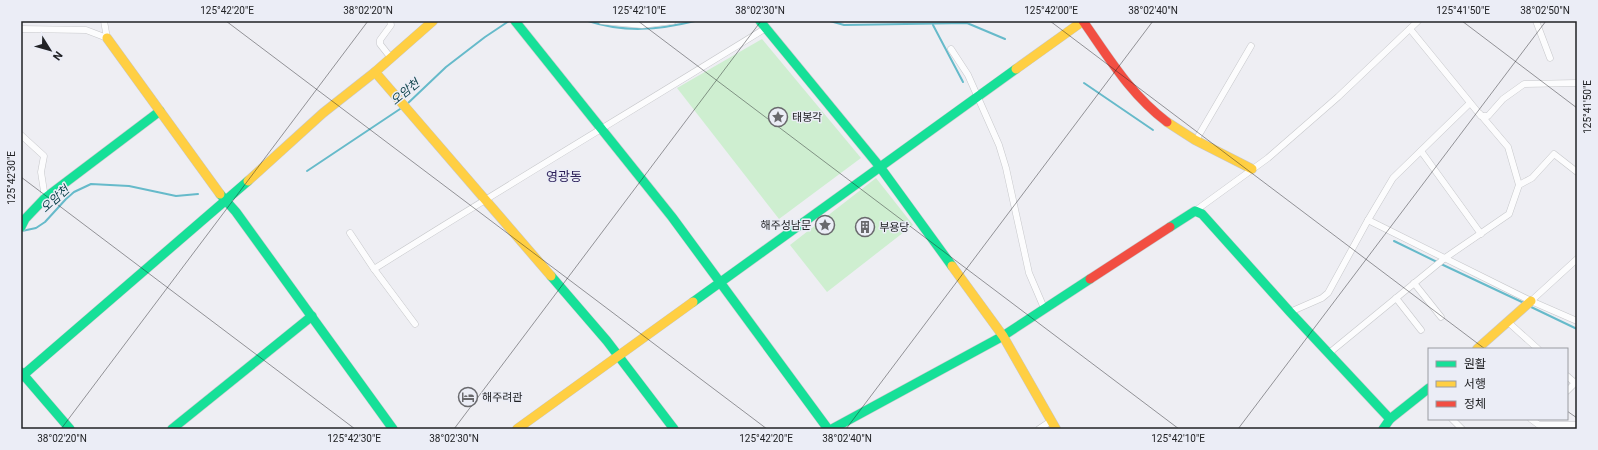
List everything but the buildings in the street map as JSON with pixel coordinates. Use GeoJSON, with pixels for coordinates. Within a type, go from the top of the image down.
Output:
{"type":"FeatureCollection","features":[{"type":"Feature","properties":{"kind":"main road"},"geometry":{"type":"LineString","coordinates":[[70,429],[22,374],[225,201],[323,113],[375,72],[433,21]]}},
{"type":"Feature","properties":{"kind":"main road"},"geometry":{"type":"LineString","coordinates":[[516,21],[672,217],[828,429]]}},
{"type":"Feature","properties":{"kind":"main road"},"geometry":{"type":"LineString","coordinates":[[517,429],[1083,21],[1129,87],[1142,101],[1168,123],[1252,170]]}},
{"type":"Feature","properties":{"kind":"main road"},"geometry":{"type":"LineString","coordinates":[[763,24],[880,167],[1003,336],[1054,425]]}},
{"type":"Feature","properties":{"kind":"main road"},"geometry":{"type":"LineString","coordinates":[[107,38],[225,201],[236,212],[393,429]]}},
{"type":"Feature","properties":{"kind":"main road"},"geometry":{"type":"LineString","coordinates":[[375,72],[619,355],[674,429]]}},
{"type":"Feature","properties":{"kind":"main road"},"geometry":{"type":"LineString","coordinates":[[22,223],[45,198],[160,111]]}},
{"type":"Feature","properties":{"kind":"main road"},"geometry":{"type":"LineString","coordinates":[[832,429],[1003,336],[1195,211],[1202,214],[1328,354],[1390,419]]}},
{"type":"Feature","properties":{"kind":"main road"},"geometry":{"type":"LineString","coordinates":[[1478,348],[1529,304]]}},
{"type":"Feature","properties":{"kind":"main road"},"geometry":{"type":"LineString","coordinates":[[172,429],[312,316]]}},
{"type":"Feature","properties":{"kind":"main road"},"geometry":{"type":"LineString","coordinates":[[1384,429],[1390,419],[1428,391]]}},
{"type":"Feature","properties":{"kind":"street"},"geometry":{"type":"LineString","coordinates":[[104,21],[107,38]]}},
{"type":"Feature","properties":{"kind":"street"},"geometry":{"type":"LineString","coordinates":[[390,21],[391,25],[380,40],[380,44],[391,58]]}},
{"type":"Feature","properties":{"kind":"street"},"geometry":{"type":"LineString","coordinates":[[602,21],[642,25],[673,21]]}},
{"type":"Feature","properties":{"kind":"street"},"geometry":{"type":"LineString","coordinates":[[1195,211],[1252,170],[1308,123],[1418,21]]}},
{"type":"Feature","properties":{"kind":"street"},"geometry":{"type":"LineString","coordinates":[[1536,21],[1550,58]]}},
{"type":"Feature","properties":{"kind":"street"},"geometry":{"type":"LineString","coordinates":[[374,269],[484,200],[603,129],[763,24]]}},
{"type":"Feature","properties":{"kind":"street"},"geometry":{"type":"LineString","coordinates":[[21,29],[86,30],[107,38]]}},
{"type":"Feature","properties":{"kind":"street"},"geometry":{"type":"LineString","coordinates":[[1328,354],[1445,258],[1509,214],[1518,185],[1508,147],[1410,29]]}},
{"type":"Feature","properties":{"kind":"street"},"geometry":{"type":"LineString","coordinates":[[1196,140],[1251,46]]}},
{"type":"Feature","properties":{"kind":"street"},"geometry":{"type":"LineString","coordinates":[[951,49],[968,75],[1001,153],[1006,168],[1029,273],[1044,308]]}},
{"type":"Feature","properties":{"kind":"street"},"geometry":{"type":"LineString","coordinates":[[1481,116],[1488,116],[1503,99],[1524,84],[1577,83]]}},
{"type":"Feature","properties":{"kind":"street"},"geometry":{"type":"LineString","coordinates":[[1290,312],[1322,298],[1328,293],[1392,178],[1470,103]]}},
{"type":"Feature","properties":{"kind":"street"},"geometry":{"type":"LineString","coordinates":[[21,135],[44,156],[41,172],[45,198]]}},
{"type":"Feature","properties":{"kind":"street"},"geometry":{"type":"LineString","coordinates":[[1421,151],[1481,234]]}},
{"type":"Feature","properties":{"kind":"street"},"geometry":{"type":"LineString","coordinates":[[1518,185],[1532,178],[1554,154],[1577,172]]}},
{"type":"Feature","properties":{"kind":"street"},"geometry":{"type":"LineString","coordinates":[[1368,220],[1445,258],[1529,304],[1577,321]]}},
{"type":"Feature","properties":{"kind":"street"},"geometry":{"type":"LineString","coordinates":[[350,233],[414,324]]}},
{"type":"Feature","properties":{"kind":"street"},"geometry":{"type":"LineString","coordinates":[[1529,304],[1577,259]]}},
{"type":"Feature","properties":{"kind":"street"},"geometry":{"type":"LineString","coordinates":[[1414,283],[1441,317]]}},
{"type":"Feature","properties":{"kind":"street"},"geometry":{"type":"LineString","coordinates":[[1396,298],[1421,330]]}},
{"type":"Feature","properties":{"kind":"street"},"geometry":{"type":"LineString","coordinates":[[1508,322],[1537,348]]}},
{"type":"Feature","properties":{"kind":"street"},"geometry":{"type":"LineString","coordinates":[[1568,390],[1576,382]]}},
{"type":"Feature","properties":{"kind":"street"},"geometry":{"type":"LineString","coordinates":[[1453,420],[1462,429]]}},
{"type":"Feature","properties":{"kind":"street"},"geometry":{"type":"LineString","coordinates":[[1534,420],[1538,425],[1577,425]]}},
{"type":"Feature","properties":{"kind":"street"},"geometry":{"type":"LineString","coordinates":[[1039,429],[1054,425]]}},
{"type":"Feature","properties":{"kind":"green space"},"geometry":{"type":"Polygon","coordinates":[[[762,39],[861,158],[779,219],[677,88],[762,39]]]}},
{"type":"Feature","properties":{"kind":"green space"},"geometry":{"type":"Polygon","coordinates":[[[876,178],[913,225],[827,292],[790,245],[876,178]]]}},
{"type":"Feature","properties":{"kind":"waterway","name":"오암천"},"geometry":{"type":"LineString","coordinates":[[406,105],[446,67],[485,37],[509,21]]}},
{"type":"Feature","properties":{"kind":"waterway","name":"오암천"},"geometry":{"type":"LineString","coordinates":[[588,21],[628,29],[655,28],[695,21]]}},
{"type":"Feature","properties":{"kind":"waterway","name":"오암천"},"geometry":{"type":"LineString","coordinates":[[830,21],[844,25],[967,23],[1005,39]]}},
{"type":"Feature","properties":{"kind":"waterway"},"geometry":{"type":"LineString","coordinates":[[933,25],[963,82]]}},
{"type":"Feature","properties":{"kind":"waterway"},"geometry":{"type":"LineString","coordinates":[[1084,83],[1153,130]]}},
{"type":"Feature","properties":{"kind":"waterway","name":"오암천"},"geometry":{"type":"LineString","coordinates":[[307,171],[403,107]]}},
{"type":"Feature","properties":{"kind":"waterway","name":"오암천"},"geometry":{"type":"LineString","coordinates":[[22,231],[36,228],[45,222],[74,192],[91,184],[129,186],[176,196],[198,194]]}},
{"type":"Feature","properties":{"kind":"waterway"},"geometry":{"type":"LineString","coordinates":[[1394,241],[1437,262]]}},
{"type":"Feature","properties":{"kind":"waterway"},"geometry":{"type":"LineString","coordinates":[[1441,264],[1524,303]]}},
{"type":"Feature","properties":{"kind":"waterway"},"geometry":{"type":"LineString","coordinates":[[1529,306],[1577,329]]}},
{"type":"Feature","properties":{"kind":"traffic: fast"},"geometry":{"type":"LineString","coordinates":[[515,21],[672,217],[828,429]]}},
{"type":"Feature","properties":{"kind":"traffic: fast"},"geometry":{"type":"LineString","coordinates":[[760,21],[880,167],[952,266]]}},
{"type":"Feature","properties":{"kind":"traffic: fast"},"geometry":{"type":"LineString","coordinates":[[693,302],[1016,69]]}},
{"type":"Feature","properties":{"kind":"traffic: fast"},"geometry":{"type":"LineString","coordinates":[[21,227],[25,219],[45,198],[160,111]]}},
{"type":"Feature","properties":{"kind":"traffic: fast"},"geometry":{"type":"LineString","coordinates":[[21,377],[248,181]]}},
{"type":"Feature","properties":{"kind":"traffic: fast"},"geometry":{"type":"LineString","coordinates":[[220,194],[236,212],[393,429]]}},
{"type":"Feature","properties":{"kind":"traffic: fast"},"geometry":{"type":"LineString","coordinates":[[1170,227],[1195,211],[1202,214],[1290,312],[1390,419]]}},
{"type":"Feature","properties":{"kind":"traffic: fast"},"geometry":{"type":"LineString","coordinates":[[551,276],[607,341],[674,429]]}},
{"type":"Feature","properties":{"kind":"traffic: fast"},"geometry":{"type":"LineString","coordinates":[[832,429],[1003,336],[1090,279]]}},
{"type":"Feature","properties":{"kind":"traffic: fast"},"geometry":{"type":"LineString","coordinates":[[172,429],[312,316]]}},
{"type":"Feature","properties":{"kind":"traffic: fast"},"geometry":{"type":"LineString","coordinates":[[21,372],[70,429]]}},
{"type":"Feature","properties":{"kind":"traffic: fast"},"geometry":{"type":"LineString","coordinates":[[1383,429],[1390,419],[1428,389]]}},
{"type":"Feature","properties":{"kind":"traffic: slow"},"geometry":{"type":"LineString","coordinates":[[248,181],[323,113],[375,72],[433,21]]}},
{"type":"Feature","properties":{"kind":"traffic: slow"},"geometry":{"type":"LineString","coordinates":[[1016,69],[1083,21]]}},
{"type":"Feature","properties":{"kind":"traffic: slow"},"geometry":{"type":"LineString","coordinates":[[107,38],[220,194]]}},
{"type":"Feature","properties":{"kind":"traffic: slow"},"geometry":{"type":"LineString","coordinates":[[375,72],[551,276]]}},
{"type":"Feature","properties":{"kind":"traffic: slow"},"geometry":{"type":"LineString","coordinates":[[1167,122],[1195,140],[1252,169]]}},
{"type":"Feature","properties":{"kind":"traffic: slow"},"geometry":{"type":"LineString","coordinates":[[952,266],[1003,336],[1056,429]]}},
{"type":"Feature","properties":{"kind":"traffic: slow"},"geometry":{"type":"LineString","coordinates":[[1478,348],[1531,301]]}},
{"type":"Feature","properties":{"kind":"traffic: slow"},"geometry":{"type":"LineString","coordinates":[[517,429],[693,302]]}},
{"type":"Feature","properties":{"kind":"traffic: jam"},"geometry":{"type":"LineString","coordinates":[[1083,21],[1121,75],[1142,100],[1167,122]]}},
{"type":"Feature","properties":{"kind":"traffic: jam"},"geometry":{"type":"LineString","coordinates":[[1090,279],[1170,227]]}},
{"type":"Feature","properties":{"kind":"place","name":"태봉각"},"geometry":{"type":"Point","coordinates":[778,117]}},
{"type":"Feature","properties":{"kind":"place","name":"해주성남문"},"geometry":{"type":"Point","coordinates":[825,225]}},
{"type":"Feature","properties":{"kind":"place","name":"부용당"},"geometry":{"type":"Point","coordinates":[865,227]}},
{"type":"Feature","properties":{"kind":"place","name":"해주려관"},"geometry":{"type":"Point","coordinates":[468,397]}},
{"type":"Feature","properties":{"kind":"district","name":"영광동"},"geometry":{"type":"Point","coordinates":[564,176]}}]}
